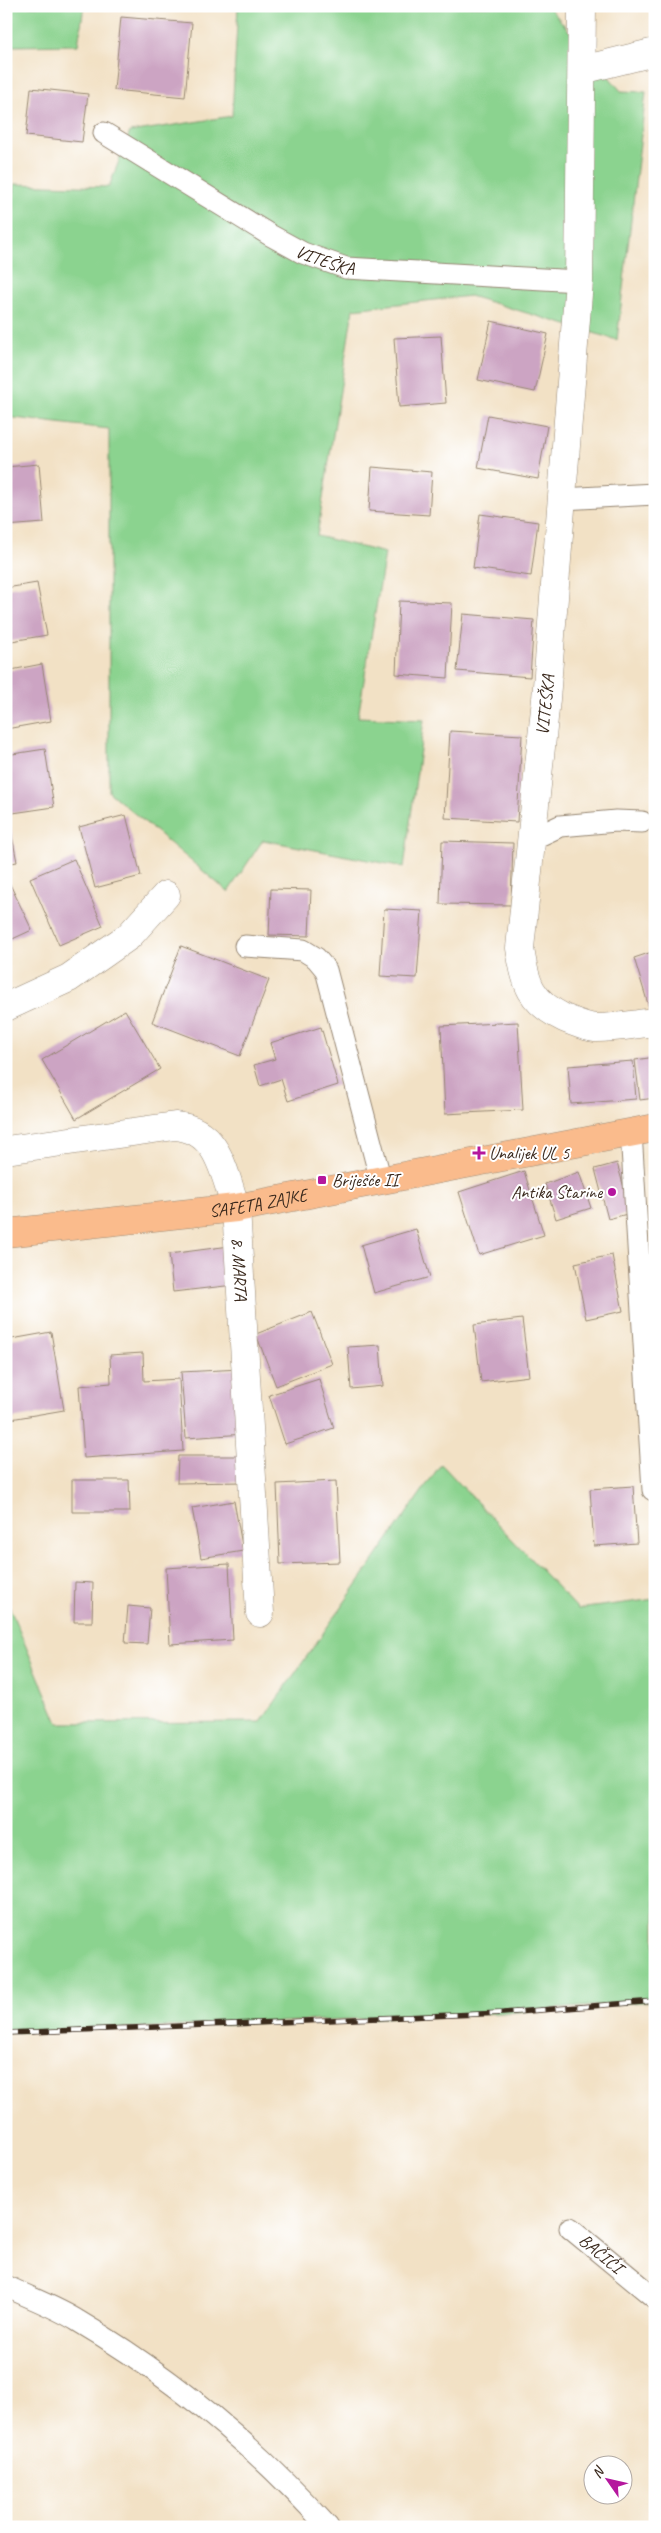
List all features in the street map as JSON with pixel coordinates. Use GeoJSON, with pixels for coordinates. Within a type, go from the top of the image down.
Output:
{"type":"FeatureCollection","features":[{"type":"Feature","properties":{"kind":"main road","name":"SAFETA ZAJKE"},"geometry":{"type":"LineString","coordinates":[[6,1233],[236,1208],[643,1130]]}},
{"type":"Feature","properties":{"kind":"street","name":"VITEŠKA"},"geometry":{"type":"LineString","coordinates":[[582,6],[579,281],[546,699],[520,948],[523,972],[532,994],[548,1010],[572,1021],[596,1028],[655,1022]]}},
{"type":"Feature","properties":{"kind":"street"},"geometry":{"type":"LineString","coordinates":[[582,70],[655,52]]}},
{"type":"Feature","properties":{"kind":"street"},"geometry":{"type":"LineString","coordinates":[[6,1007],[69,978],[129,936],[166,895]]}},
{"type":"Feature","properties":{"kind":"street","name":"8. MARTA"},"geometry":{"type":"LineString","coordinates":[[6,1150],[175,1126],[188,1127],[208,1139],[216,1151],[236,1208],[260,1613]]}},
{"type":"Feature","properties":{"kind":"lane","name":"VITEŠKA"},"geometry":{"type":"LineString","coordinates":[[104,133],[270,235],[304,253],[346,268],[579,281]]}},
{"type":"Feature","properties":{"kind":"lane"},"geometry":{"type":"LineString","coordinates":[[562,498],[655,494]]}},
{"type":"Feature","properties":{"kind":"lane"},"geometry":{"type":"LineString","coordinates":[[530,840],[560,826],[616,821],[642,822]]}},
{"type":"Feature","properties":{"kind":"lane"},"geometry":{"type":"LineString","coordinates":[[245,946],[304,950],[316,958],[326,970],[380,1181]]}},
{"type":"Feature","properties":{"kind":"lane"},"geometry":{"type":"LineString","coordinates":[[643,1130],[653,1490]]}},
{"type":"Feature","properties":{"kind":"lane","name":"BAČIĆI"},"geometry":{"type":"LineString","coordinates":[[570,2228],[655,2298]]}},
{"type":"Feature","properties":{"kind":"lane"},"geometry":{"type":"LineString","coordinates":[[6,2286],[78,2320],[153,2371],[225,2425],[298,2494],[328,2527]]}},
{"type":"Feature","properties":{"kind":"green space"},"geometry":{"type":"Polygon","coordinates":[[[7,6],[84,6],[78,45],[12,46],[7,6]]]}},
{"type":"Feature","properties":{"kind":"green space"},"geometry":{"type":"Polygon","coordinates":[[[238,6],[548,6],[621,91],[646,92],[617,340],[470,296],[353,309],[317,536],[385,553],[358,717],[424,720],[404,867],[263,840],[228,892],[109,792],[109,429],[6,417],[6,291],[14,184],[109,187],[130,132],[232,116],[238,6]]]}},
{"type":"Feature","properties":{"kind":"green space"},"geometry":{"type":"Polygon","coordinates":[[[441,1464],[578,1609],[655,1599],[655,2001],[503,2013],[6,2033],[6,1599],[58,1723],[261,1722],[441,1464]]]}},
{"type":"Feature","properties":{"kind":"building"},"geometry":{"type":"Polygon","coordinates":[[[121,17],[192,23],[185,97],[114,90],[121,17]]]}},
{"type":"Feature","properties":{"kind":"building"},"geometry":{"type":"Polygon","coordinates":[[[31,88],[88,94],[82,142],[26,136],[31,88]]]}},
{"type":"Feature","properties":{"kind":"building"},"geometry":{"type":"Polygon","coordinates":[[[491,321],[548,334],[535,392],[478,380],[491,321]]]}},
{"type":"Feature","properties":{"kind":"building"},"geometry":{"type":"Polygon","coordinates":[[[441,336],[446,403],[399,407],[394,338],[441,336]]]}},
{"type":"Feature","properties":{"kind":"building"},"geometry":{"type":"Polygon","coordinates":[[[488,415],[547,426],[538,479],[478,468],[488,415]]]}},
{"type":"Feature","properties":{"kind":"building"},"geometry":{"type":"Polygon","coordinates":[[[39,464],[44,523],[6,526],[6,467],[39,464]]]}},
{"type":"Feature","properties":{"kind":"building"},"geometry":{"type":"Polygon","coordinates":[[[372,467],[432,472],[429,515],[369,511],[372,467]]]}},
{"type":"Feature","properties":{"kind":"building"},"geometry":{"type":"Polygon","coordinates":[[[480,514],[538,522],[531,576],[473,568],[480,514]]]}},
{"type":"Feature","properties":{"kind":"building"},"geometry":{"type":"Polygon","coordinates":[[[37,583],[47,635],[6,642],[6,588],[37,583]]]}},
{"type":"Feature","properties":{"kind":"building"},"geometry":{"type":"Polygon","coordinates":[[[399,601],[452,603],[448,678],[396,674],[399,601]]]}},
{"type":"Feature","properties":{"kind":"building"},"geometry":{"type":"Polygon","coordinates":[[[463,614],[534,620],[530,677],[457,671],[463,614]]]}},
{"type":"Feature","properties":{"kind":"building"},"geometry":{"type":"Polygon","coordinates":[[[42,664],[51,721],[6,729],[6,671],[42,664]]]}},
{"type":"Feature","properties":{"kind":"building"},"geometry":{"type":"Polygon","coordinates":[[[450,731],[522,735],[517,822],[445,818],[450,731]]]}},
{"type":"Feature","properties":{"kind":"building"},"geometry":{"type":"Polygon","coordinates":[[[45,749],[54,807],[6,814],[6,755],[45,749]]]}},
{"type":"Feature","properties":{"kind":"building"},"geometry":{"type":"Polygon","coordinates":[[[126,815],[141,876],[95,888],[79,827],[126,815]]]}},
{"type":"Feature","properties":{"kind":"building"},"geometry":{"type":"Polygon","coordinates":[[[10,825],[17,862],[6,864],[6,826],[10,825]]]}},
{"type":"Feature","properties":{"kind":"building"},"geometry":{"type":"Polygon","coordinates":[[[442,841],[513,843],[511,905],[440,904],[442,841]]]}},
{"type":"Feature","properties":{"kind":"building"},"geometry":{"type":"Polygon","coordinates":[[[74,859],[103,926],[59,945],[30,878],[74,859]]]}},
{"type":"Feature","properties":{"kind":"building"},"geometry":{"type":"Polygon","coordinates":[[[6,876],[32,930],[6,942],[6,876]]]}},
{"type":"Feature","properties":{"kind":"building"},"geometry":{"type":"Polygon","coordinates":[[[271,889],[311,890],[309,936],[269,935],[271,889]]]}},
{"type":"Feature","properties":{"kind":"building"},"geometry":{"type":"Polygon","coordinates":[[[384,909],[422,911],[417,978],[380,976],[384,909]]]}},
{"type":"Feature","properties":{"kind":"building"},"geometry":{"type":"Polygon","coordinates":[[[181,946],[269,980],[240,1056],[152,1022],[181,946]]]}},
{"type":"Feature","properties":{"kind":"building"},"geometry":{"type":"Polygon","coordinates":[[[655,951],[655,1013],[651,1014],[634,958],[655,951]]]}},
{"type":"Feature","properties":{"kind":"building"},"geometry":{"type":"Polygon","coordinates":[[[125,1010],[160,1069],[76,1119],[42,1060],[125,1010]]]}},
{"type":"Feature","properties":{"kind":"building"},"geometry":{"type":"Polygon","coordinates":[[[518,1022],[523,1110],[445,1114],[441,1026],[518,1022]]]}},
{"type":"Feature","properties":{"kind":"building"},"geometry":{"type":"Polygon","coordinates":[[[321,1027],[338,1085],[288,1101],[281,1079],[260,1086],[254,1065],[275,1059],[270,1043],[321,1027]]]}},
{"type":"Feature","properties":{"kind":"building"},"geometry":{"type":"Polygon","coordinates":[[[655,1057],[655,1098],[640,1100],[635,1060],[655,1057]]]}},
{"type":"Feature","properties":{"kind":"building"},"geometry":{"type":"Polygon","coordinates":[[[633,1061],[636,1099],[571,1104],[568,1066],[633,1061]]]}},
{"type":"Feature","properties":{"kind":"building"},"geometry":{"type":"Polygon","coordinates":[[[617,1163],[631,1213],[608,1219],[595,1169],[617,1163]]]}},
{"type":"Feature","properties":{"kind":"building"},"geometry":{"type":"Polygon","coordinates":[[[524,1171],[544,1235],[479,1255],[459,1192],[524,1171]]]}},
{"type":"Feature","properties":{"kind":"building"},"geometry":{"type":"Polygon","coordinates":[[[579,1172],[591,1208],[556,1219],[545,1184],[579,1172]]]}},
{"type":"Feature","properties":{"kind":"building"},"geometry":{"type":"Polygon","coordinates":[[[416,1229],[430,1277],[374,1293],[361,1245],[416,1229]]]}},
{"type":"Feature","properties":{"kind":"building"},"geometry":{"type":"Polygon","coordinates":[[[230,1246],[234,1285],[173,1292],[169,1254],[230,1246]]]}},
{"type":"Feature","properties":{"kind":"building"},"geometry":{"type":"Polygon","coordinates":[[[612,1255],[623,1311],[586,1319],[575,1263],[612,1255]]]}},
{"type":"Feature","properties":{"kind":"building"},"geometry":{"type":"Polygon","coordinates":[[[312,1312],[332,1364],[276,1386],[256,1334],[312,1312]]]}},
{"type":"Feature","properties":{"kind":"building"},"geometry":{"type":"Polygon","coordinates":[[[522,1319],[529,1376],[481,1382],[474,1325],[522,1319]]]}},
{"type":"Feature","properties":{"kind":"building"},"geometry":{"type":"Polygon","coordinates":[[[51,1332],[64,1410],[11,1419],[6,1388],[6,1340],[51,1332]]]}},
{"type":"Feature","properties":{"kind":"building"},"geometry":{"type":"Polygon","coordinates":[[[380,1345],[383,1386],[351,1389],[348,1347],[380,1345]]]}},
{"type":"Feature","properties":{"kind":"building"},"geometry":{"type":"Polygon","coordinates":[[[143,1353],[144,1381],[179,1379],[183,1451],[84,1458],[79,1386],[111,1383],[110,1355],[143,1353]]]}},
{"type":"Feature","properties":{"kind":"building"},"geometry":{"type":"Polygon","coordinates":[[[241,1369],[245,1434],[186,1438],[181,1372],[241,1369]]]}},
{"type":"Feature","properties":{"kind":"building"},"geometry":{"type":"Polygon","coordinates":[[[319,1379],[334,1428],[285,1444],[269,1395],[319,1379]]]}},
{"type":"Feature","properties":{"kind":"building"},"geometry":{"type":"Polygon","coordinates":[[[178,1456],[244,1456],[244,1482],[177,1483],[178,1456]]]}},
{"type":"Feature","properties":{"kind":"building"},"geometry":{"type":"Polygon","coordinates":[[[72,1480],[129,1480],[130,1512],[72,1512],[72,1480]]]}},
{"type":"Feature","properties":{"kind":"building"},"geometry":{"type":"Polygon","coordinates":[[[336,1481],[340,1562],[280,1564],[277,1484],[336,1481]]]}},
{"type":"Feature","properties":{"kind":"building"},"geometry":{"type":"Polygon","coordinates":[[[633,1486],[637,1543],[594,1546],[590,1489],[633,1486]]]}},
{"type":"Feature","properties":{"kind":"building"},"geometry":{"type":"Polygon","coordinates":[[[234,1501],[243,1551],[201,1558],[192,1508],[234,1501]]]}},
{"type":"Feature","properties":{"kind":"building"},"geometry":{"type":"Polygon","coordinates":[[[229,1564],[233,1640],[170,1644],[166,1568],[229,1564]]]}},
{"type":"Feature","properties":{"kind":"building"},"geometry":{"type":"Polygon","coordinates":[[[75,1582],[93,1583],[92,1622],[74,1622],[75,1582]]]}},
{"type":"Feature","properties":{"kind":"building"},"geometry":{"type":"Polygon","coordinates":[[[128,1606],[150,1608],[147,1644],[125,1643],[128,1606]]]}},
{"type":"Feature","properties":{"kind":"railway"},"geometry":{"type":"LineString","coordinates":[[6,2033],[503,2013],[655,2001]]}},
{"type":"Feature","properties":{"kind":"place","name":"Unalijek UL 5"},"geometry":{"type":"Point","coordinates":[479,1153]}},
{"type":"Feature","properties":{"kind":"place","name":"Briješće II"},"geometry":{"type":"Point","coordinates":[322,1180]}},
{"type":"Feature","properties":{"kind":"place","name":"Antika Starine"},"geometry":{"type":"Point","coordinates":[612,1192]}}]}
